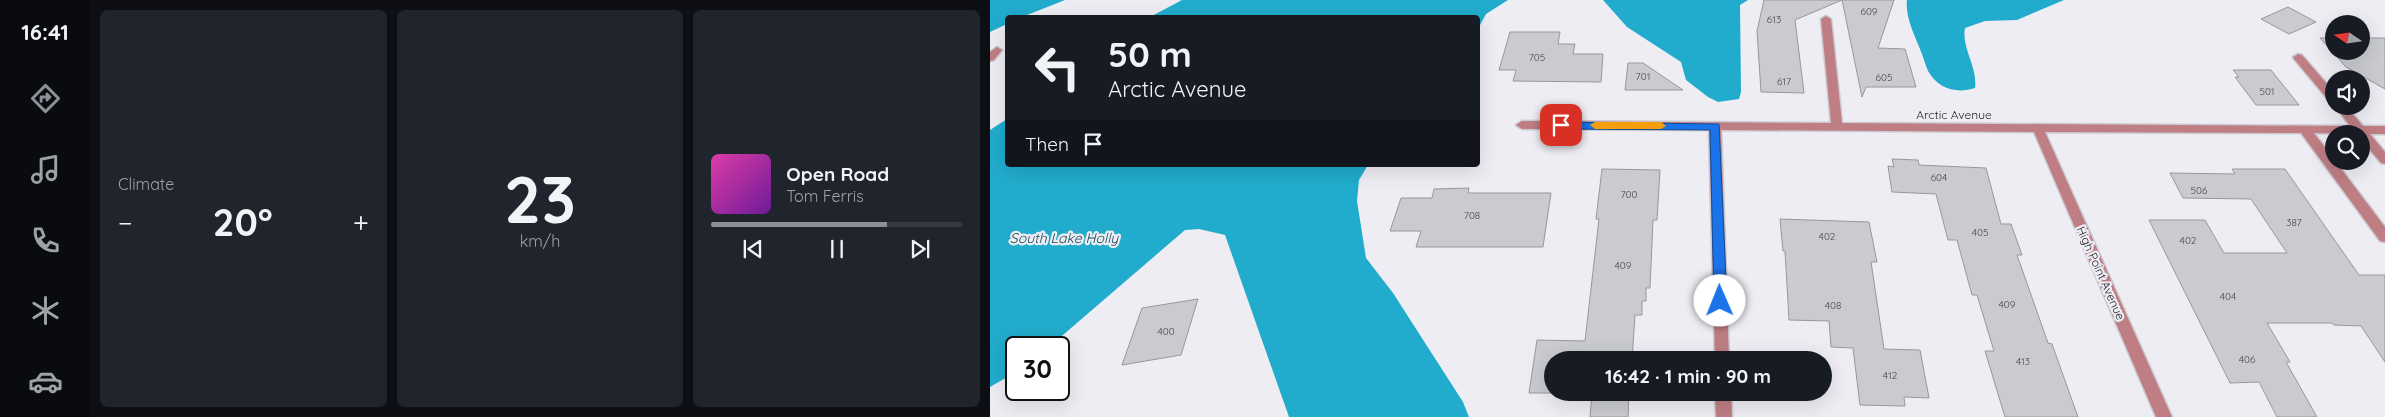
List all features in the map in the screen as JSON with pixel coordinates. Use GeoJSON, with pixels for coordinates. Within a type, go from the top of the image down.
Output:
{"type":"FeatureCollection","features":[{"type":"Feature","properties":{"kind":"street"},"geometry":{"type":"LineString","coordinates":[[1826,19],[1837,127]]}},
{"type":"Feature","properties":{"kind":"street"},"geometry":{"type":"LineString","coordinates":[[2298,57],[2325,88]]}},
{"type":"Feature","properties":{"kind":"street"},"geometry":{"type":"LineString","coordinates":[[2348,115],[2356,125]]}},
{"type":"Feature","properties":{"kind":"street","name":"Arctic Avenue"},"geometry":{"type":"LineString","coordinates":[[1522,125],[2325,129]]}},
{"type":"Feature","properties":{"kind":"street"},"geometry":{"type":"LineString","coordinates":[[1715,126],[1722,351]]}},
{"type":"Feature","properties":{"kind":"street","name":"High Point Avenue"},"geometry":{"type":"LineString","coordinates":[[2038,128],[2164,417]]}},
{"type":"Feature","properties":{"kind":"street"},"geometry":{"type":"LineString","coordinates":[[2304,129],[2385,237]]}},
{"type":"Feature","properties":{"kind":"street","name":"Arctic Avenue"},"geometry":{"type":"LineString","coordinates":[[2370,130],[2385,130]]}},
{"type":"Feature","properties":{"kind":"street"},"geometry":{"type":"LineString","coordinates":[[2370,142],[2385,160]]}},
{"type":"Feature","properties":{"kind":"street"},"geometry":{"type":"LineString","coordinates":[[1723,401],[1724,417]]}},
{"type":"Feature","properties":{"kind":"water"},"geometry":{"type":"Polygon","coordinates":[[[990,0],[1065,0],[1027,15],[1005,15],[1005,25],[990,32],[990,0]]]}},
{"type":"Feature","properties":{"kind":"water"},"geometry":{"type":"Polygon","coordinates":[[[1182,0],[1508,0],[1486,14],[1480,25],[1480,15],[1154,15],[1182,0]]]}},
{"type":"Feature","properties":{"kind":"water"},"geometry":{"type":"Polygon","coordinates":[[[1603,0],[1748,0],[1740,5],[1741,92],[1739,99],[1718,102],[1708,97],[1686,80],[1681,62],[1627,27],[1603,0]]]}},
{"type":"Feature","properties":{"kind":"water"},"geometry":{"type":"Polygon","coordinates":[[[1907,0],[2064,0],[2017,20],[1985,21],[1965,28],[1965,43],[1974,73],[1975,88],[1955,90],[1937,82],[1928,71],[1907,12],[1907,0]]]}},
{"type":"Feature","properties":{"kind":"water","name":"South Lake Holly"},"geometry":{"type":"Polygon","coordinates":[[[1005,120],[1005,167],[1367,167],[1359,180],[1357,201],[1366,258],[1393,293],[1463,402],[1469,417],[1289,417],[1225,235],[1199,229],[1185,230],[1062,336],[1005,336],[1005,378],[990,387],[990,130],[1005,120]]]}},
{"type":"Feature","properties":{"kind":"building"},"geometry":{"type":"Polygon","coordinates":[[[1764,0],[1842,0],[1795,20],[1804,93],[1761,92],[1757,31],[1764,0]]]}},
{"type":"Feature","properties":{"kind":"building"},"geometry":{"type":"Polygon","coordinates":[[[1842,0],[1894,0],[1878,48],[1905,49],[1916,87],[1866,87],[1862,97],[1842,0]]]}},
{"type":"Feature","properties":{"kind":"building"},"geometry":{"type":"Polygon","coordinates":[[[2288,7],[2316,22],[2289,34],[2261,19],[2288,7]]]}},
{"type":"Feature","properties":{"kind":"building"},"geometry":{"type":"Polygon","coordinates":[[[1510,32],[1560,32],[1558,44],[1575,44],[1573,54],[1603,54],[1601,82],[1513,81],[1516,70],[1499,70],[1510,32]]]}},
{"type":"Feature","properties":{"kind":"building"},"geometry":{"type":"Polygon","coordinates":[[[2370,38],[2385,38],[2385,89],[2370,81],[2370,70],[2351,70],[2340,60],[2370,60],[2370,38]]]}},
{"type":"Feature","properties":{"kind":"building"},"geometry":{"type":"Polygon","coordinates":[[[1628,63],[1643,63],[1683,90],[1625,90],[1628,63]]]}},
{"type":"Feature","properties":{"kind":"building"},"geometry":{"type":"Polygon","coordinates":[[[2233,70],[2271,70],[2299,105],[2256,105],[2235,77],[2239,77],[2233,70]]]}},
{"type":"Feature","properties":{"kind":"building"},"geometry":{"type":"Polygon","coordinates":[[[1892,159],[1918,160],[1919,165],[1986,168],[2001,224],[2011,224],[2022,255],[2017,255],[2048,343],[2052,344],[2078,417],[2005,417],[1985,351],[1994,351],[1977,295],[1972,295],[1957,240],[1948,240],[1936,194],[1892,192],[1888,166],[1894,167],[1892,159]]]}},
{"type":"Feature","properties":{"kind":"building"},"geometry":{"type":"Polygon","coordinates":[[[1602,169],[1660,170],[1657,220],[1653,220],[1650,288],[1646,288],[1646,301],[1642,301],[1642,315],[1635,315],[1633,351],[1544,351],[1544,393],[1529,393],[1537,340],[1585,341],[1599,219],[1596,219],[1602,169]]]}},
{"type":"Feature","properties":{"kind":"building"},"geometry":{"type":"Polygon","coordinates":[[[2232,169],[2285,169],[2359,275],[2385,275],[2385,362],[2361,326],[2334,325],[2332,323],[2267,323],[2290,362],[2286,362],[2317,417],[2277,417],[2259,382],[2230,383],[2149,220],[2205,220],[2224,253],[2287,253],[2251,199],[2183,198],[2170,173],[2235,174],[2232,169]]]}},
{"type":"Feature","properties":{"kind":"building"},"geometry":{"type":"Polygon","coordinates":[[[1469,188],[1468,193],[1551,193],[1543,247],[1416,247],[1421,231],[1390,231],[1401,198],[1432,198],[1434,189],[1469,188]]]}},
{"type":"Feature","properties":{"kind":"building"},"geometry":{"type":"Polygon","coordinates":[[[1780,219],[1869,222],[1877,262],[1871,262],[1884,349],[1920,350],[1929,398],[1904,397],[1905,406],[1860,405],[1853,348],[1831,347],[1829,321],[1789,320],[1785,251],[1783,251],[1780,219]]]}},
{"type":"Feature","properties":{"kind":"building"},"geometry":{"type":"Polygon","coordinates":[[[1198,299],[1181,355],[1122,365],[1142,308],[1198,299]]]}},
{"type":"Feature","properties":{"kind":"building"},"geometry":{"type":"Polygon","coordinates":[[[1591,401],[1629,401],[1628,417],[1590,417],[1591,401]]]}},
{"type":"Feature","properties":{"kind":"slow traffic"},"geometry":{"type":"LineString","coordinates":[[1595,125],[1661,126]]}},
{"type":"Feature","properties":{"kind":"route"},"geometry":{"type":"LineString","coordinates":[[1561,125],[1715,126],[1720,301]]}}]}
